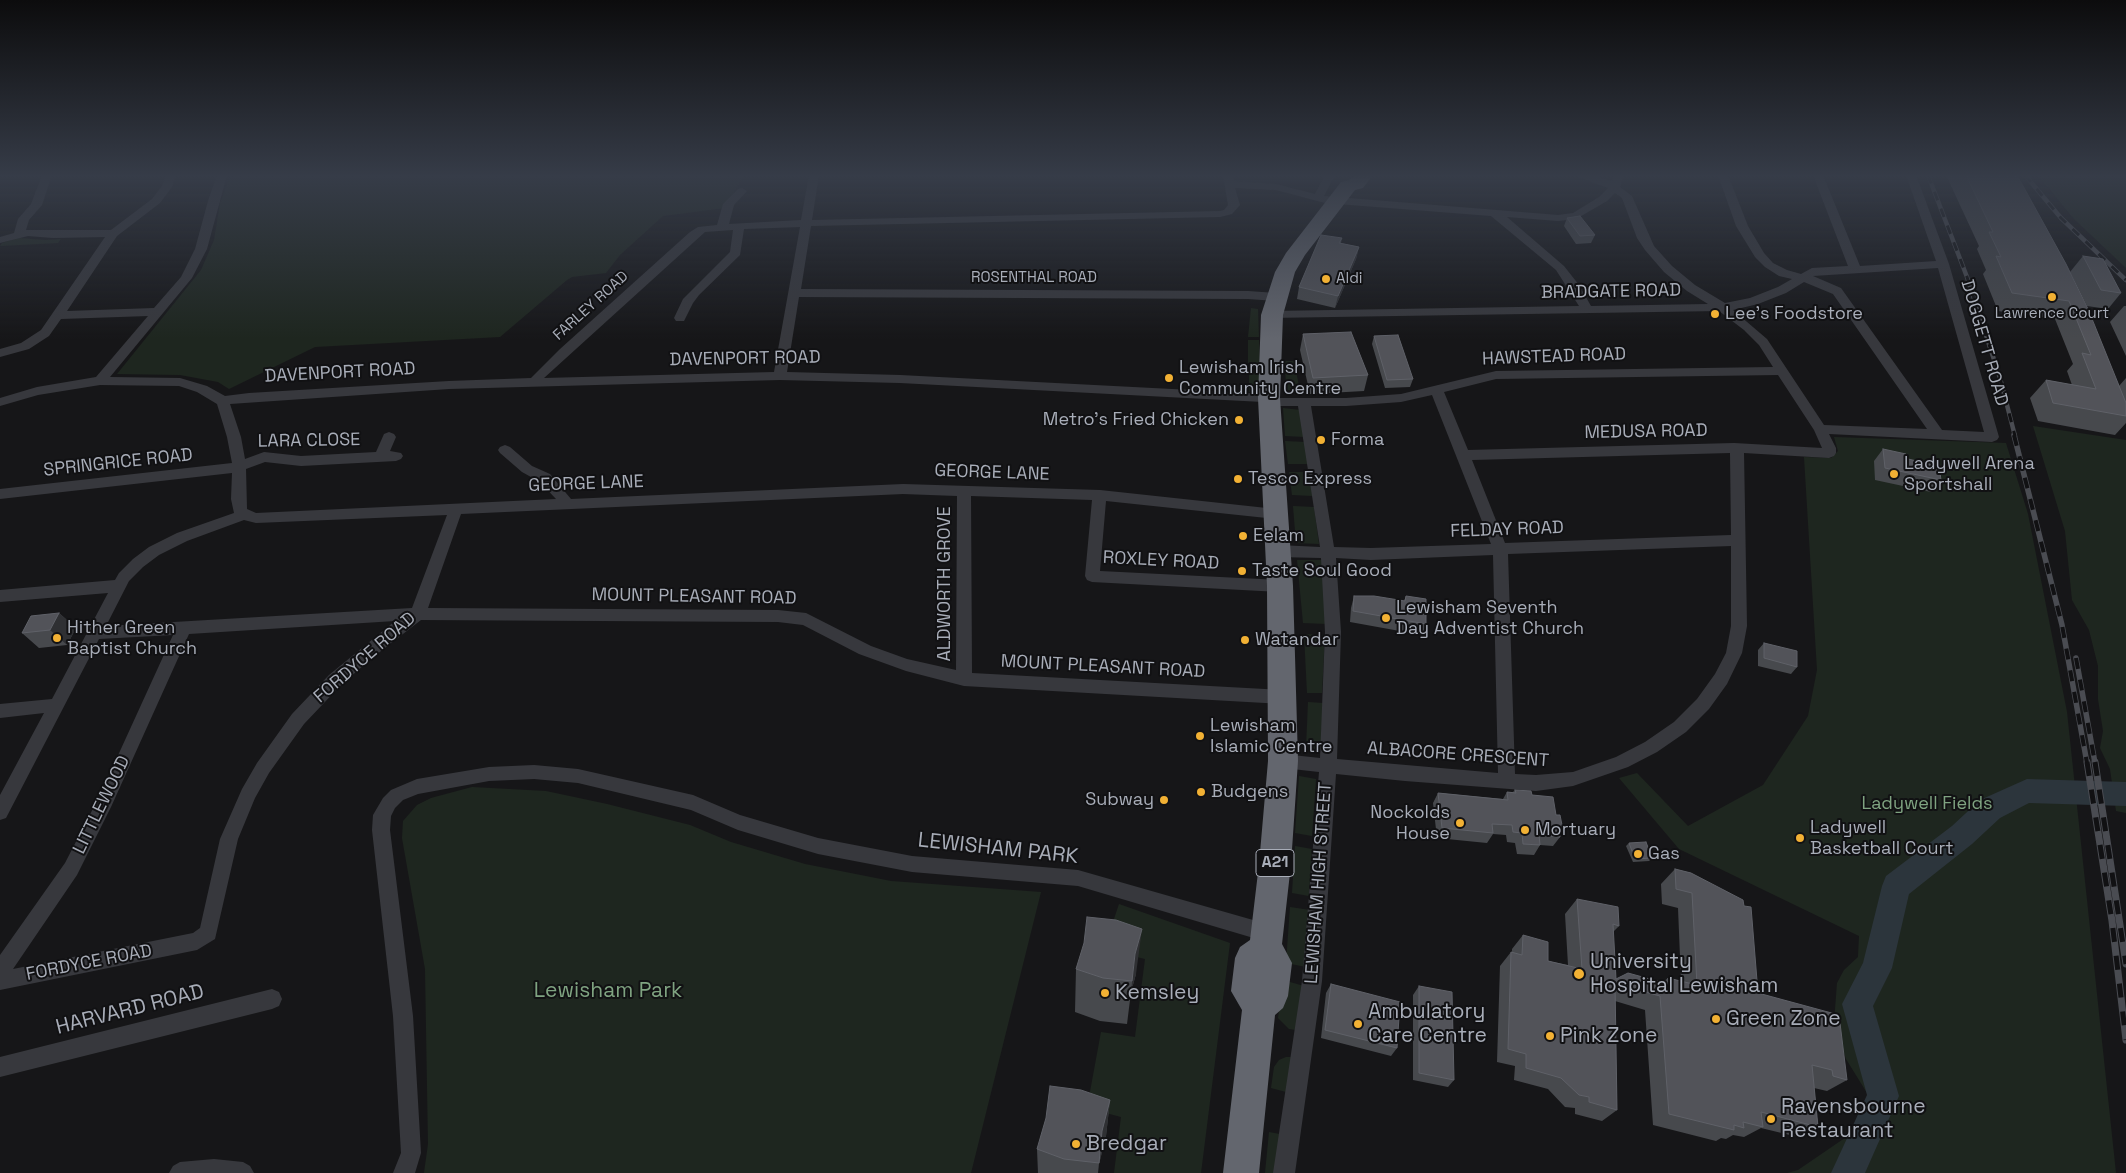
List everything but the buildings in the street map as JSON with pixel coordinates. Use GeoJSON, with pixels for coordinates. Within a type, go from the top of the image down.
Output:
{"type":"FeatureCollection","features":[{"type":"Feature","properties":{"kind":"highway","name":"A21"},"geometry":{"type":"LineString","coordinates":[[1266,941],[1275,864],[1282,761],[1283,697],[1269,586],[1289,552],[1276,514],[1269,400],[1274,306],[1285,272],[1311,230]]}},
{"type":"Feature","properties":{"kind":"highway"},"geometry":{"type":"LineString","coordinates":[[1240,1173],[1259,1006],[1272,996],[1276,963],[1266,941]]}},
{"type":"Feature","properties":{"kind":"street"},"geometry":{"type":"LineString","coordinates":[[19,234],[20,230]]}},
{"type":"Feature","properties":{"kind":"street"},"geometry":{"type":"LineString","coordinates":[[0,353],[15,350],[40,337],[113,234],[119,230]]}},
{"type":"Feature","properties":{"kind":"street"},"geometry":{"type":"LineString","coordinates":[[100,381],[186,278],[201,249],[206,230]]}},
{"type":"Feature","properties":{"kind":"street","name":"FARLEY ROAD"},"geometry":{"type":"LineString","coordinates":[[535,382],[538,376],[701,230]]}},
{"type":"Feature","properties":{"kind":"street"},"geometry":{"type":"LineString","coordinates":[[680,318],[687,302],[695,292],[736,253],[739,230]]}},
{"type":"Feature","properties":{"kind":"street"},"geometry":{"type":"LineString","coordinates":[[780,376],[792,293],[805,230]]}},
{"type":"Feature","properties":{"kind":"street"},"geometry":{"type":"LineString","coordinates":[[1516,230],[1560,268],[1574,284],[1587,310]]}},
{"type":"Feature","properties":{"kind":"street"},"geometry":{"type":"LineString","coordinates":[[1639,230],[1649,248],[1668,269],[1683,282],[1722,307],[1756,334],[1820,429],[1938,435]]}},
{"type":"Feature","properties":{"kind":"street"},"geometry":{"type":"LineString","coordinates":[[1744,230],[1759,255],[1769,265],[1783,273],[1826,285],[1837,291],[1938,435]]}},
{"type":"Feature","properties":{"kind":"street"},"geometry":{"type":"LineString","coordinates":[[1840,230],[1855,268]]}},
{"type":"Feature","properties":{"kind":"street","name":"DOGGETT ROAD"},"geometry":{"type":"LineString","coordinates":[[1931,230],[1944,264],[1992,437],[1938,435]]}},
{"type":"Feature","properties":{"kind":"street"},"geometry":{"type":"LineString","coordinates":[[0,240],[19,234],[113,234]]}},
{"type":"Feature","properties":{"kind":"street","name":"BRADGATE ROAD"},"geometry":{"type":"LineString","coordinates":[[1274,306],[1587,310],[1722,307],[1754,301],[1790,286],[1812,272],[1944,264]]}},
{"type":"Feature","properties":{"kind":"street","name":"ROSENTHAL ROAD"},"geometry":{"type":"LineString","coordinates":[[792,293],[1248,295],[1274,306]]}},
{"type":"Feature","properties":{"kind":"street"},"geometry":{"type":"LineString","coordinates":[[57,315],[157,312]]}},
{"type":"Feature","properties":{"kind":"street","name":"HAWSTEAD ROAD"},"geometry":{"type":"LineString","coordinates":[[1269,400],[1304,402],[1401,398],[1496,375],[1782,371]]}},
{"type":"Feature","properties":{"kind":"street","name":"DAVENPORT ROAD"},"geometry":{"type":"LineString","coordinates":[[223,402],[250,397],[325,392],[535,382],[780,376],[919,380],[1269,400]]}},
{"type":"Feature","properties":{"kind":"street"},"geometry":{"type":"LineString","coordinates":[[0,402],[37,391],[100,381],[180,382],[202,389],[223,402],[234,437],[239,466],[238,499],[240,511],[244,515],[182,537],[154,551],[138,563],[118,586],[0,812]]}},
{"type":"Feature","properties":{"kind":"street"},"geometry":{"type":"LineString","coordinates":[[1438,390],[1500,548],[1507,782]]}},
{"type":"Feature","properties":{"kind":"street","name":"LEWISHAM HIGH STREET"},"geometry":{"type":"LineString","coordinates":[[1284,1173],[1312,980],[1328,766],[1333,632],[1328,553],[1304,402]]}},
{"type":"Feature","properties":{"kind":"street","name":"MEDUSA ROAD"},"geometry":{"type":"LineString","coordinates":[[1465,455],[1734,448],[1829,453],[1829,448],[1820,429]]}},
{"type":"Feature","properties":{"kind":"street","name":"LARA CLOSE"},"geometry":{"type":"LineString","coordinates":[[381,457],[389,437]]}},
{"type":"Feature","properties":{"kind":"street","name":"ALBACORE CRESCENT"},"geometry":{"type":"LineString","coordinates":[[1282,761],[1507,782],[1536,783],[1572,779],[1622,762],[1651,747],[1673,732],[1703,704],[1721,679],[1734,653],[1739,626],[1738,454],[1734,448]]}},
{"type":"Feature","properties":{"kind":"street"},"geometry":{"type":"LineString","coordinates":[[505,450],[527,469],[546,478],[567,503]]}},
{"type":"Feature","properties":{"kind":"street","name":"LARA CLOSE"},"geometry":{"type":"LineString","coordinates":[[239,466],[264,456],[301,461],[396,456]]}},
{"type":"Feature","properties":{"kind":"street","name":"SPRINGRICE ROAD"},"geometry":{"type":"LineString","coordinates":[[0,494],[227,470],[239,466]]}},
{"type":"Feature","properties":{"kind":"street","name":"GEORGE LANE"},"geometry":{"type":"LineString","coordinates":[[244,515],[256,518],[888,490],[965,490],[1100,495],[1276,514]]}},
{"type":"Feature","properties":{"kind":"street","name":"ALDWORTH GROVE"},"geometry":{"type":"LineString","coordinates":[[964,679],[965,490]]}},
{"type":"Feature","properties":{"kind":"street","name":"ROXLEY ROAD"},"geometry":{"type":"LineString","coordinates":[[1100,495],[1092,576],[1269,586]]}},
{"type":"Feature","properties":{"kind":"street","name":"FORDYCE ROAD"},"geometry":{"type":"LineString","coordinates":[[0,981],[197,941],[208,933],[229,840],[248,794],[280,742],[304,712],[335,680],[366,653],[418,614],[456,509]]}},
{"type":"Feature","properties":{"kind":"street","name":"FELDAY ROAD"},"geometry":{"type":"LineString","coordinates":[[1289,552],[1388,554],[1500,548],[1738,540]]}},
{"type":"Feature","properties":{"kind":"street"},"geometry":{"type":"LineString","coordinates":[[0,596],[118,586]]}},
{"type":"Feature","properties":{"kind":"street","name":"MOUNT PLEASANT ROAD"},"geometry":{"type":"LineString","coordinates":[[94,633],[418,614],[793,617],[806,619],[865,650],[906,665],[964,679],[1283,697]]}},
{"type":"Feature","properties":{"kind":"street","name":"LITTLEWOOD"},"geometry":{"type":"LineString","coordinates":[[0,971],[46,907],[70,869],[105,802],[184,628]]}},
{"type":"Feature","properties":{"kind":"street"},"geometry":{"type":"LineString","coordinates":[[0,711],[56,705]]}},
{"type":"Feature","properties":{"kind":"street","name":"LEWISHAM PARK"},"geometry":{"type":"LineString","coordinates":[[404,1173],[411,1153],[403,1016],[381,830],[382,815],[389,803],[397,795],[417,787],[489,774],[534,772],[578,776],[692,804],[738,822],[818,846],[912,864],[1078,878],[1266,941]]}},
{"type":"Feature","properties":{"kind":"street","name":"HARVARD ROAD"},"geometry":{"type":"LineString","coordinates":[[0,1067],[272,999]]}},
{"type":"Feature","properties":{"kind":"street"},"geometry":{"type":"LineString","coordinates":[[180,1173],[214,1170],[243,1173]]}},
{"type":"Feature","properties":{"kind":"green space"},"geometry":{"type":"Polygon","coordinates":[[[216,230],[648,230],[620,255],[606,273],[572,277],[567,280],[500,337],[315,347],[229,389],[218,382],[180,375],[117,374],[201,270],[214,240],[216,230]]]}},
{"type":"Feature","properties":{"kind":"green space"},"geometry":{"type":"Polygon","coordinates":[[[2085,230],[2126,230],[2126,268],[2085,230]]]}},
{"type":"Feature","properties":{"kind":"green space"},"geometry":{"type":"Polygon","coordinates":[[[19,238],[61,239],[58,243],[0,246],[2,243],[19,238]]]}},
{"type":"Feature","properties":{"kind":"green space"},"geometry":{"type":"Polygon","coordinates":[[[1251,308],[1258,309],[1259,337],[1248,337],[1251,308]]]}},
{"type":"Feature","properties":{"kind":"green space"},"geometry":{"type":"Polygon","coordinates":[[[1248,340],[1259,340],[1260,364],[1248,363],[1248,340]]]}},
{"type":"Feature","properties":{"kind":"green space"},"geometry":{"type":"Polygon","coordinates":[[[1285,361],[1294,361],[1300,391],[1286,390],[1285,361]]]}},
{"type":"Feature","properties":{"kind":"green space"},"geometry":{"type":"Polygon","coordinates":[[[1249,370],[1259,370],[1260,393],[1249,392],[1249,370]]]}},
{"type":"Feature","properties":{"kind":"green space"},"geometry":{"type":"Polygon","coordinates":[[[1283,408],[1300,410],[1305,437],[1285,436],[1283,408]]]}},
{"type":"Feature","properties":{"kind":"green space"},"geometry":{"type":"Polygon","coordinates":[[[2033,426],[2126,440],[2126,813],[2116,811],[2110,769],[2100,748],[2103,731],[2098,699],[2098,666],[2089,630],[2072,600],[2065,531],[2033,426]]]}},
{"type":"Feature","properties":{"kind":"green space","name":"Ladywell Fields"},"geometry":{"type":"Polygon","coordinates":[[[1834,437],[2006,443],[2028,514],[2067,712],[2116,1173],[1787,1173],[1798,1170],[1880,1114],[1846,1059],[1834,1023],[1837,983],[1844,970],[1858,957],[1859,936],[1679,849],[1619,778],[1637,773],[1688,826],[1763,785],[1808,716],[1817,670],[1804,457],[1831,458],[1838,451],[1834,437]]]}},
{"type":"Feature","properties":{"kind":"green space"},"geometry":{"type":"Polygon","coordinates":[[[1285,441],[1305,442],[1308,464],[1288,464],[1285,441]]]}},
{"type":"Feature","properties":{"kind":"green space"},"geometry":{"type":"Polygon","coordinates":[[[1289,472],[1310,472],[1313,496],[1292,495],[1289,472]]]}},
{"type":"Feature","properties":{"kind":"green space"},"geometry":{"type":"Polygon","coordinates":[[[1293,506],[1314,507],[1319,544],[1296,543],[1293,506]]]}},
{"type":"Feature","properties":{"kind":"green space"},"geometry":{"type":"Polygon","coordinates":[[[1297,560],[1323,560],[1327,624],[1303,623],[1297,560]]]}},
{"type":"Feature","properties":{"kind":"green space"},"geometry":{"type":"Polygon","coordinates":[[[1304,634],[1325,635],[1322,693],[1307,693],[1304,634]]]}},
{"type":"Feature","properties":{"kind":"green space"},"geometry":{"type":"Polygon","coordinates":[[[1308,702],[1323,703],[1321,750],[1306,748],[1308,702]]]}},
{"type":"Feature","properties":{"kind":"green space"},"geometry":{"type":"Polygon","coordinates":[[[1299,776],[1316,779],[1312,836],[1295,833],[1299,776]]]}},
{"type":"Feature","properties":{"kind":"green space","name":"Lewisham Park"},"geometry":{"type":"Polygon","coordinates":[[[472,787],[546,791],[607,804],[690,825],[731,842],[805,864],[891,881],[1041,892],[971,1173],[424,1173],[428,1144],[425,969],[402,838],[403,821],[417,805],[431,798],[472,787]]]}},
{"type":"Feature","properties":{"kind":"green space"},"geometry":{"type":"Polygon","coordinates":[[[1295,846],[1312,849],[1309,896],[1292,893],[1295,846]]]}},
{"type":"Feature","properties":{"kind":"green space"},"geometry":{"type":"Polygon","coordinates":[[[1119,904],[1230,943],[1201,1173],[1114,1173],[1121,1117],[1087,1108],[1101,1032],[1135,1037],[1145,959],[1104,949],[1119,904]]]}},
{"type":"Feature","properties":{"kind":"green space"},"geometry":{"type":"Polygon","coordinates":[[[1290,907],[1310,910],[1306,967],[1286,963],[1290,907]]]}},
{"type":"Feature","properties":{"kind":"green space"},"geometry":{"type":"Polygon","coordinates":[[[1283,980],[1304,986],[1296,1030],[1289,1029],[1278,1018],[1283,980]]]}},
{"type":"Feature","properties":{"kind":"green space"},"geometry":{"type":"Polygon","coordinates":[[[1286,1057],[1295,1057],[1290,1093],[1271,1088],[1274,1067],[1279,1060],[1286,1057]]]}},
{"type":"Feature","properties":{"kind":"green space"},"geometry":{"type":"Polygon","coordinates":[[[1269,1132],[1285,1135],[1279,1173],[1265,1173],[1269,1132]]]}},
{"type":"Feature","properties":{"kind":"waterway"},"geometry":{"type":"LineString","coordinates":[[1848,1173],[1883,1096],[1857,1004],[1877,968],[1896,886],[1962,835],[1990,809],[2027,791],[2126,794]]}},
{"type":"Feature","properties":{"kind":"railway"},"geometry":{"type":"LineString","coordinates":[[1949,230],[1967,277],[2000,378],[2015,436]]}},
{"type":"Feature","properties":{"kind":"railway"},"geometry":{"type":"LineString","coordinates":[[2073,230],[2126,280]]}},
{"type":"Feature","properties":{"kind":"railway"},"geometry":{"type":"LineString","coordinates":[[2014,435],[2062,625],[2087,763]]}},
{"type":"Feature","properties":{"kind":"railway"},"geometry":{"type":"LineString","coordinates":[[2076,658],[2095,763]]}},
{"type":"Feature","properties":{"kind":"railway"},"geometry":{"type":"LineString","coordinates":[[2087,762],[2112,921],[2126,1040]]}},
{"type":"Feature","properties":{"kind":"railway"},"geometry":{"type":"LineString","coordinates":[[2095,762],[2126,964]]}},
{"type":"Feature","properties":{"kind":"place","name":"Aldi"},"geometry":{"type":"Point","coordinates":[1326,279]}},
{"type":"Feature","properties":{"kind":"place","name":"Lawrence Court"},"geometry":{"type":"Point","coordinates":[2052,297]}},
{"type":"Feature","properties":{"kind":"place","name":"Lee's Foodstore"},"geometry":{"type":"Point","coordinates":[1715,314]}},
{"type":"Feature","properties":{"kind":"place","name":"Lewisham Irish Community Centre"},"geometry":{"type":"Point","coordinates":[1169,378]}},
{"type":"Feature","properties":{"kind":"place","name":"Metro's Fried Chicken"},"geometry":{"type":"Point","coordinates":[1239,420]}},
{"type":"Feature","properties":{"kind":"place","name":"Forma"},"geometry":{"type":"Point","coordinates":[1321,440]}},
{"type":"Feature","properties":{"kind":"place","name":"Ladywell Arena Sportshall"},"geometry":{"type":"Point","coordinates":[1894,474]}},
{"type":"Feature","properties":{"kind":"place","name":"Tesco Express"},"geometry":{"type":"Point","coordinates":[1238,479]}},
{"type":"Feature","properties":{"kind":"place","name":"Eelam"},"geometry":{"type":"Point","coordinates":[1243,536]}},
{"type":"Feature","properties":{"kind":"place","name":"Taste Soul Good"},"geometry":{"type":"Point","coordinates":[1242,571]}},
{"type":"Feature","properties":{"kind":"place","name":"Lewisham Seventh Day Adventist Church"},"geometry":{"type":"Point","coordinates":[1386,618]}},
{"type":"Feature","properties":{"kind":"place","name":"Hither Green Baptist Church"},"geometry":{"type":"Point","coordinates":[57,638]}},
{"type":"Feature","properties":{"kind":"place","name":"Watandar"},"geometry":{"type":"Point","coordinates":[1245,640]}},
{"type":"Feature","properties":{"kind":"place","name":"Lewisham Islamic Centre"},"geometry":{"type":"Point","coordinates":[1200,736]}},
{"type":"Feature","properties":{"kind":"place","name":"Budgens"},"geometry":{"type":"Point","coordinates":[1201,792]}},
{"type":"Feature","properties":{"kind":"place","name":"Subway"},"geometry":{"type":"Point","coordinates":[1164,800]}},
{"type":"Feature","properties":{"kind":"place","name":"Nockolds House"},"geometry":{"type":"Point","coordinates":[1460,823]}},
{"type":"Feature","properties":{"kind":"place","name":"Mortuary"},"geometry":{"type":"Point","coordinates":[1525,830]}},
{"type":"Feature","properties":{"kind":"place","name":"Ladywell Basketball Court"},"geometry":{"type":"Point","coordinates":[1800,838]}},
{"type":"Feature","properties":{"kind":"place","name":"Gas"},"geometry":{"type":"Point","coordinates":[1638,854]}},
{"type":"Feature","properties":{"kind":"place","name":"University Hospital Lewisham"},"geometry":{"type":"Point","coordinates":[1579,974]}},
{"type":"Feature","properties":{"kind":"place","name":"Kemsley"},"geometry":{"type":"Point","coordinates":[1105,993]}},
{"type":"Feature","properties":{"kind":"place","name":"Green Zone"},"geometry":{"type":"Point","coordinates":[1716,1019]}},
{"type":"Feature","properties":{"kind":"place","name":"Ambulatory Care Centre"},"geometry":{"type":"Point","coordinates":[1358,1024]}},
{"type":"Feature","properties":{"kind":"place","name":"Pink Zone"},"geometry":{"type":"Point","coordinates":[1550,1036]}},
{"type":"Feature","properties":{"kind":"place","name":"Ravensbourne Restaurant"},"geometry":{"type":"Point","coordinates":[1771,1119]}},
{"type":"Feature","properties":{"kind":"place","name":"Bredgar"},"geometry":{"type":"Point","coordinates":[1076,1144]}}]}
